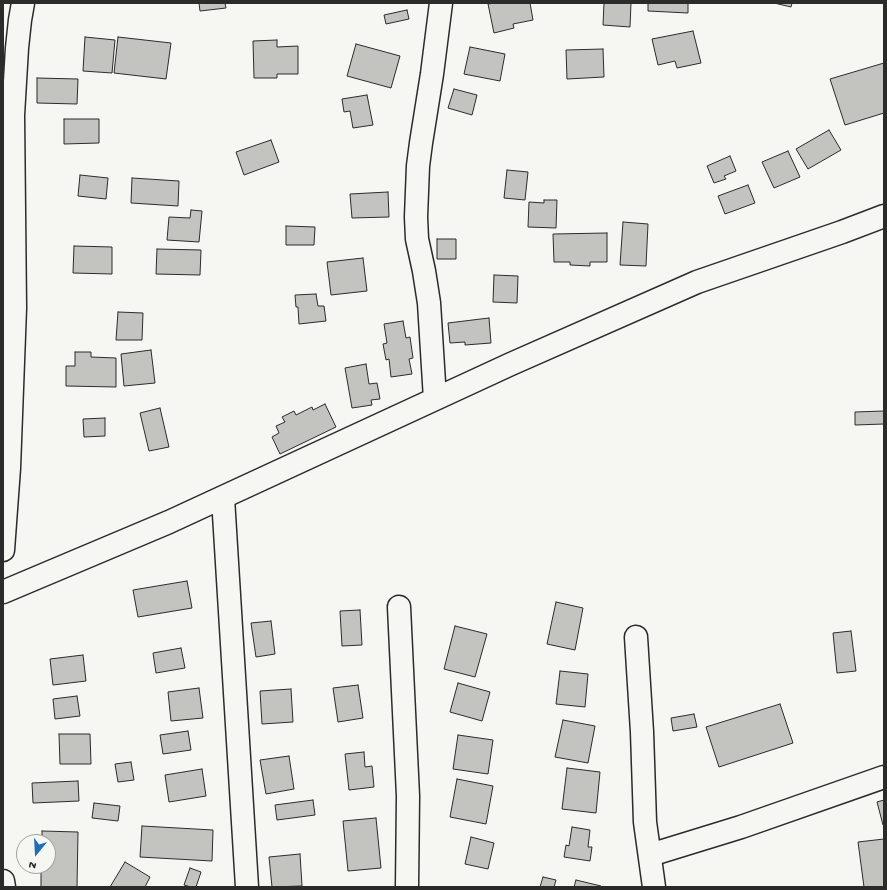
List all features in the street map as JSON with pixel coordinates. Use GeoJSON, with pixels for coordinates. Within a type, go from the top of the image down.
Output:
{"type":"FeatureCollection","features":[{"type":"Feature","properties":{"kind":"street"},"geometry":{"type":"LineString","coordinates":[[3,550],[9,468],[15,308],[13,115],[17,48],[23,3]]}},
{"type":"Feature","properties":{"kind":"street"},"geometry":{"type":"LineString","coordinates":[[435,399],[429,303],[417,239],[416,218],[419,159],[441,3]]}},
{"type":"Feature","properties":{"kind":"street"},"geometry":{"type":"LineString","coordinates":[[3,592],[223,498],[595,326],[697,282],[884,216]]}},
{"type":"Feature","properties":{"kind":"street"},"geometry":{"type":"LineString","coordinates":[[223,498],[246,887]]}},
{"type":"Feature","properties":{"kind":"street"},"geometry":{"type":"LineString","coordinates":[[399,607],[408,796],[408,842],[403,887]]}},
{"type":"Feature","properties":{"kind":"street"},"geometry":{"type":"LineString","coordinates":[[636,637],[642,732],[645,822],[654,887]]}},
{"type":"Feature","properties":{"kind":"street"},"geometry":{"type":"LineString","coordinates":[[650,855],[741,827],[884,777]]}},
{"type":"Feature","properties":{"kind":"street"},"geometry":{"type":"LineString","coordinates":[[3,881],[4,887]]}},
{"type":"Feature","properties":{"kind":"building"},"geometry":{"type":"Polygon","coordinates":[[[199,3],[225,3],[226,8],[200,11],[199,3]]]}},
{"type":"Feature","properties":{"kind":"building"},"geometry":{"type":"Polygon","coordinates":[[[530,3],[533,20],[513,24],[514,28],[494,33],[488,4],[530,3]]]}},
{"type":"Feature","properties":{"kind":"building"},"geometry":{"type":"Polygon","coordinates":[[[604,3],[631,3],[630,27],[603,25],[604,3]]]}},
{"type":"Feature","properties":{"kind":"building"},"geometry":{"type":"Polygon","coordinates":[[[648,3],[688,3],[688,13],[648,11],[648,3]]]}},
{"type":"Feature","properties":{"kind":"building"},"geometry":{"type":"Polygon","coordinates":[[[774,3],[792,3],[791,7],[774,3]]]}},
{"type":"Feature","properties":{"kind":"building"},"geometry":{"type":"Polygon","coordinates":[[[407,10],[409,19],[386,24],[384,15],[407,10]]]}},
{"type":"Feature","properties":{"kind":"building"},"geometry":{"type":"Polygon","coordinates":[[[693,31],[701,63],[677,68],[675,61],[658,65],[652,39],[693,31]]]}},
{"type":"Feature","properties":{"kind":"building"},"geometry":{"type":"Polygon","coordinates":[[[85,37],[115,40],[112,73],[83,71],[85,37]]]}},
{"type":"Feature","properties":{"kind":"building"},"geometry":{"type":"Polygon","coordinates":[[[118,37],[171,43],[166,79],[114,73],[118,37]]]}},
{"type":"Feature","properties":{"kind":"building"},"geometry":{"type":"Polygon","coordinates":[[[277,40],[277,47],[298,46],[298,74],[277,74],[277,78],[254,78],[253,41],[277,40]]]}},
{"type":"Feature","properties":{"kind":"building"},"geometry":{"type":"Polygon","coordinates":[[[356,44],[400,56],[391,88],[347,76],[356,44]]]}},
{"type":"Feature","properties":{"kind":"building"},"geometry":{"type":"Polygon","coordinates":[[[470,47],[505,54],[500,81],[464,74],[470,47]]]}},
{"type":"Feature","properties":{"kind":"building"},"geometry":{"type":"Polygon","coordinates":[[[603,49],[604,77],[567,79],[566,50],[603,49]]]}},
{"type":"Feature","properties":{"kind":"building"},"geometry":{"type":"Polygon","coordinates":[[[884,63],[884,113],[845,125],[830,79],[884,63]]]}},
{"type":"Feature","properties":{"kind":"building"},"geometry":{"type":"Polygon","coordinates":[[[37,78],[78,79],[77,104],[37,103],[37,78]]]}},
{"type":"Feature","properties":{"kind":"building"},"geometry":{"type":"Polygon","coordinates":[[[454,89],[477,95],[472,115],[448,108],[454,89]]]}},
{"type":"Feature","properties":{"kind":"building"},"geometry":{"type":"Polygon","coordinates":[[[367,95],[373,125],[353,128],[350,111],[344,112],[342,99],[367,95]]]}},
{"type":"Feature","properties":{"kind":"building"},"geometry":{"type":"Polygon","coordinates":[[[64,119],[99,119],[99,143],[64,144],[64,119]]]}},
{"type":"Feature","properties":{"kind":"building"},"geometry":{"type":"Polygon","coordinates":[[[829,130],[841,150],[808,169],[796,149],[829,130]]]}},
{"type":"Feature","properties":{"kind":"building"},"geometry":{"type":"Polygon","coordinates":[[[271,140],[279,162],[244,175],[236,152],[271,140]]]}},
{"type":"Feature","properties":{"kind":"building"},"geometry":{"type":"Polygon","coordinates":[[[788,151],[800,177],[774,188],[762,162],[788,151]]]}},
{"type":"Feature","properties":{"kind":"building"},"geometry":{"type":"Polygon","coordinates":[[[730,156],[736,171],[724,176],[726,179],[714,183],[707,166],[730,156]]]}},
{"type":"Feature","properties":{"kind":"building"},"geometry":{"type":"Polygon","coordinates":[[[507,170],[528,172],[525,200],[504,198],[507,170]]]}},
{"type":"Feature","properties":{"kind":"building"},"geometry":{"type":"Polygon","coordinates":[[[80,175],[108,178],[106,199],[78,196],[80,175]]]}},
{"type":"Feature","properties":{"kind":"building"},"geometry":{"type":"Polygon","coordinates":[[[132,178],[179,181],[178,206],[131,203],[132,178]]]}},
{"type":"Feature","properties":{"kind":"building"},"geometry":{"type":"Polygon","coordinates":[[[748,185],[755,203],[725,214],[718,196],[748,185]]]}},
{"type":"Feature","properties":{"kind":"building"},"geometry":{"type":"Polygon","coordinates":[[[388,192],[389,217],[352,218],[350,194],[388,192]]]}},
{"type":"Feature","properties":{"kind":"building"},"geometry":{"type":"Polygon","coordinates":[[[544,200],[557,200],[556,228],[528,227],[529,202],[544,203],[544,200]]]}},
{"type":"Feature","properties":{"kind":"building"},"geometry":{"type":"Polygon","coordinates":[[[191,210],[202,211],[199,242],[167,240],[169,217],[190,218],[191,210]]]}},
{"type":"Feature","properties":{"kind":"building"},"geometry":{"type":"Polygon","coordinates":[[[623,222],[648,224],[646,266],[620,265],[623,222]]]}},
{"type":"Feature","properties":{"kind":"building"},"geometry":{"type":"Polygon","coordinates":[[[286,226],[315,227],[314,245],[286,245],[286,226]]]}},
{"type":"Feature","properties":{"kind":"building"},"geometry":{"type":"Polygon","coordinates":[[[607,233],[607,262],[590,262],[590,266],[570,265],[570,262],[554,262],[553,234],[607,233]]]}},
{"type":"Feature","properties":{"kind":"building"},"geometry":{"type":"Polygon","coordinates":[[[437,239],[456,239],[456,259],[437,259],[437,239]]]}},
{"type":"Feature","properties":{"kind":"building"},"geometry":{"type":"Polygon","coordinates":[[[74,246],[112,247],[112,274],[73,273],[74,246]]]}},
{"type":"Feature","properties":{"kind":"building"},"geometry":{"type":"Polygon","coordinates":[[[157,249],[201,250],[200,275],[156,274],[157,249]]]}},
{"type":"Feature","properties":{"kind":"building"},"geometry":{"type":"Polygon","coordinates":[[[363,258],[367,291],[331,295],[327,262],[363,258]]]}},
{"type":"Feature","properties":{"kind":"building"},"geometry":{"type":"Polygon","coordinates":[[[494,275],[518,276],[517,303],[493,302],[494,275]]]}},
{"type":"Feature","properties":{"kind":"building"},"geometry":{"type":"Polygon","coordinates":[[[316,294],[318,306],[324,306],[326,321],[299,324],[298,307],[296,307],[295,295],[316,294]]]}},
{"type":"Feature","properties":{"kind":"building"},"geometry":{"type":"Polygon","coordinates":[[[118,312],[143,313],[142,340],[116,340],[118,312]]]}},
{"type":"Feature","properties":{"kind":"building"},"geometry":{"type":"Polygon","coordinates":[[[489,318],[491,343],[465,345],[465,342],[450,343],[448,323],[489,318]]]}},
{"type":"Feature","properties":{"kind":"building"},"geometry":{"type":"Polygon","coordinates":[[[403,321],[406,338],[410,337],[413,358],[409,359],[412,374],[391,377],[389,359],[386,360],[383,344],[387,343],[384,324],[403,321]]]}},
{"type":"Feature","properties":{"kind":"building"},"geometry":{"type":"Polygon","coordinates":[[[151,350],[155,383],[124,386],[121,354],[151,350]]]}},
{"type":"Feature","properties":{"kind":"building"},"geometry":{"type":"Polygon","coordinates":[[[75,352],[91,352],[91,357],[116,358],[116,387],[66,386],[66,366],[75,366],[75,352]]]}},
{"type":"Feature","properties":{"kind":"building"},"geometry":{"type":"Polygon","coordinates":[[[366,364],[369,384],[377,383],[380,399],[371,400],[372,405],[352,408],[345,368],[366,364]]]}},
{"type":"Feature","properties":{"kind":"building"},"geometry":{"type":"Polygon","coordinates":[[[325,404],[336,427],[280,454],[272,437],[279,433],[276,426],[285,422],[282,417],[294,411],[296,415],[312,407],[313,410],[325,404]]]}},
{"type":"Feature","properties":{"kind":"building"},"geometry":{"type":"Polygon","coordinates":[[[160,408],[169,447],[149,451],[140,413],[160,408]]]}},
{"type":"Feature","properties":{"kind":"building"},"geometry":{"type":"Polygon","coordinates":[[[884,411],[884,424],[855,425],[855,412],[884,411]]]}},
{"type":"Feature","properties":{"kind":"building"},"geometry":{"type":"Polygon","coordinates":[[[105,418],[105,436],[84,437],[83,419],[105,418]]]}},
{"type":"Feature","properties":{"kind":"building"},"geometry":{"type":"Polygon","coordinates":[[[187,581],[192,608],[138,617],[133,590],[187,581]]]}},
{"type":"Feature","properties":{"kind":"building"},"geometry":{"type":"Polygon","coordinates":[[[556,602],[583,608],[575,650],[547,644],[556,602]]]}},
{"type":"Feature","properties":{"kind":"building"},"geometry":{"type":"Polygon","coordinates":[[[360,610],[362,645],[342,646],[340,611],[360,610]]]}},
{"type":"Feature","properties":{"kind":"building"},"geometry":{"type":"Polygon","coordinates":[[[271,621],[275,654],[256,657],[251,623],[271,621]]]}},
{"type":"Feature","properties":{"kind":"building"},"geometry":{"type":"Polygon","coordinates":[[[455,626],[487,634],[475,677],[444,669],[455,626]]]}},
{"type":"Feature","properties":{"kind":"building"},"geometry":{"type":"Polygon","coordinates":[[[851,631],[856,671],[837,673],[833,633],[851,631]]]}},
{"type":"Feature","properties":{"kind":"building"},"geometry":{"type":"Polygon","coordinates":[[[181,648],[185,668],[156,673],[153,653],[181,648]]]}},
{"type":"Feature","properties":{"kind":"building"},"geometry":{"type":"Polygon","coordinates":[[[83,655],[86,681],[53,685],[50,659],[83,655]]]}},
{"type":"Feature","properties":{"kind":"building"},"geometry":{"type":"Polygon","coordinates":[[[560,671],[588,674],[585,707],[556,704],[560,671]]]}},
{"type":"Feature","properties":{"kind":"building"},"geometry":{"type":"Polygon","coordinates":[[[458,683],[490,692],[482,721],[450,712],[458,683]]]}},
{"type":"Feature","properties":{"kind":"building"},"geometry":{"type":"Polygon","coordinates":[[[358,685],[363,718],[338,722],[333,688],[358,685]]]}},
{"type":"Feature","properties":{"kind":"building"},"geometry":{"type":"Polygon","coordinates":[[[199,688],[203,718],[171,721],[168,692],[199,688]]]}},
{"type":"Feature","properties":{"kind":"building"},"geometry":{"type":"Polygon","coordinates":[[[291,689],[293,722],[262,724],[260,691],[291,689]]]}},
{"type":"Feature","properties":{"kind":"building"},"geometry":{"type":"Polygon","coordinates":[[[77,696],[80,716],[55,719],[53,699],[77,696]]]}},
{"type":"Feature","properties":{"kind":"building"},"geometry":{"type":"Polygon","coordinates":[[[780,704],[793,743],[719,767],[706,727],[780,704]]]}},
{"type":"Feature","properties":{"kind":"building"},"geometry":{"type":"Polygon","coordinates":[[[694,714],[697,727],[673,731],[671,718],[694,714]]]}},
{"type":"Feature","properties":{"kind":"building"},"geometry":{"type":"Polygon","coordinates":[[[563,720],[595,726],[588,763],[555,757],[563,720]]]}},
{"type":"Feature","properties":{"kind":"building"},"geometry":{"type":"Polygon","coordinates":[[[188,731],[191,750],[163,754],[160,735],[188,731]]]}},
{"type":"Feature","properties":{"kind":"building"},"geometry":{"type":"Polygon","coordinates":[[[59,734],[90,734],[91,764],[60,764],[59,734]]]}},
{"type":"Feature","properties":{"kind":"building"},"geometry":{"type":"Polygon","coordinates":[[[458,735],[493,740],[488,774],[453,769],[458,735]]]}},
{"type":"Feature","properties":{"kind":"building"},"geometry":{"type":"Polygon","coordinates":[[[364,752],[365,767],[372,766],[374,787],[349,790],[345,754],[364,752]]]}},
{"type":"Feature","properties":{"kind":"building"},"geometry":{"type":"Polygon","coordinates":[[[289,756],[294,789],[266,794],[260,760],[289,756]]]}},
{"type":"Feature","properties":{"kind":"building"},"geometry":{"type":"Polygon","coordinates":[[[131,762],[134,780],[118,782],[115,764],[131,762]]]}},
{"type":"Feature","properties":{"kind":"building"},"geometry":{"type":"Polygon","coordinates":[[[567,768],[600,772],[596,813],[562,809],[567,768]]]}},
{"type":"Feature","properties":{"kind":"building"},"geometry":{"type":"Polygon","coordinates":[[[202,769],[206,796],[169,802],[165,775],[202,769]]]}},
{"type":"Feature","properties":{"kind":"building"},"geometry":{"type":"Polygon","coordinates":[[[457,779],[493,786],[486,824],[450,817],[457,779]]]}},
{"type":"Feature","properties":{"kind":"building"},"geometry":{"type":"Polygon","coordinates":[[[78,781],[79,801],[33,803],[32,783],[78,781]]]}},
{"type":"Feature","properties":{"kind":"building"},"geometry":{"type":"Polygon","coordinates":[[[313,800],[315,815],[277,820],[275,805],[313,800]]]}},
{"type":"Feature","properties":{"kind":"building"},"geometry":{"type":"Polygon","coordinates":[[[884,800],[884,825],[883,825],[877,802],[884,800]]]}},
{"type":"Feature","properties":{"kind":"building"},"geometry":{"type":"Polygon","coordinates":[[[94,803],[120,806],[118,821],[92,818],[94,803]]]}},
{"type":"Feature","properties":{"kind":"building"},"geometry":{"type":"Polygon","coordinates":[[[376,818],[381,868],[348,871],[343,821],[376,818]]]}},
{"type":"Feature","properties":{"kind":"building"},"geometry":{"type":"Polygon","coordinates":[[[142,826],[213,830],[212,861],[140,857],[142,826]]]}},
{"type":"Feature","properties":{"kind":"building"},"geometry":{"type":"Polygon","coordinates":[[[572,827],[590,830],[588,847],[592,847],[590,861],[564,857],[566,845],[569,846],[572,827]]]}},
{"type":"Feature","properties":{"kind":"building"},"geometry":{"type":"Polygon","coordinates":[[[42,831],[78,832],[77,887],[41,887],[41,874],[56,874],[56,834],[42,834],[42,831]]]}},
{"type":"Feature","properties":{"kind":"building"},"geometry":{"type":"Polygon","coordinates":[[[471,837],[494,843],[488,869],[465,864],[471,837]]]}},
{"type":"Feature","properties":{"kind":"building"},"geometry":{"type":"Polygon","coordinates":[[[884,839],[884,887],[864,887],[858,842],[884,839]]]}},
{"type":"Feature","properties":{"kind":"building"},"geometry":{"type":"Polygon","coordinates":[[[300,854],[302,886],[272,887],[269,857],[300,854]]]}},
{"type":"Feature","properties":{"kind":"building"},"geometry":{"type":"Polygon","coordinates":[[[125,862],[150,877],[145,887],[110,887],[125,862]]]}},
{"type":"Feature","properties":{"kind":"building"},"geometry":{"type":"Polygon","coordinates":[[[190,868],[201,872],[196,887],[184,885],[190,868]]]}},
{"type":"Feature","properties":{"kind":"building"},"geometry":{"type":"Polygon","coordinates":[[[543,877],[556,880],[554,887],[540,887],[543,877]]]}},
{"type":"Feature","properties":{"kind":"building"},"geometry":{"type":"Polygon","coordinates":[[[576,880],[601,886],[601,887],[574,887],[576,880]]]}}]}
